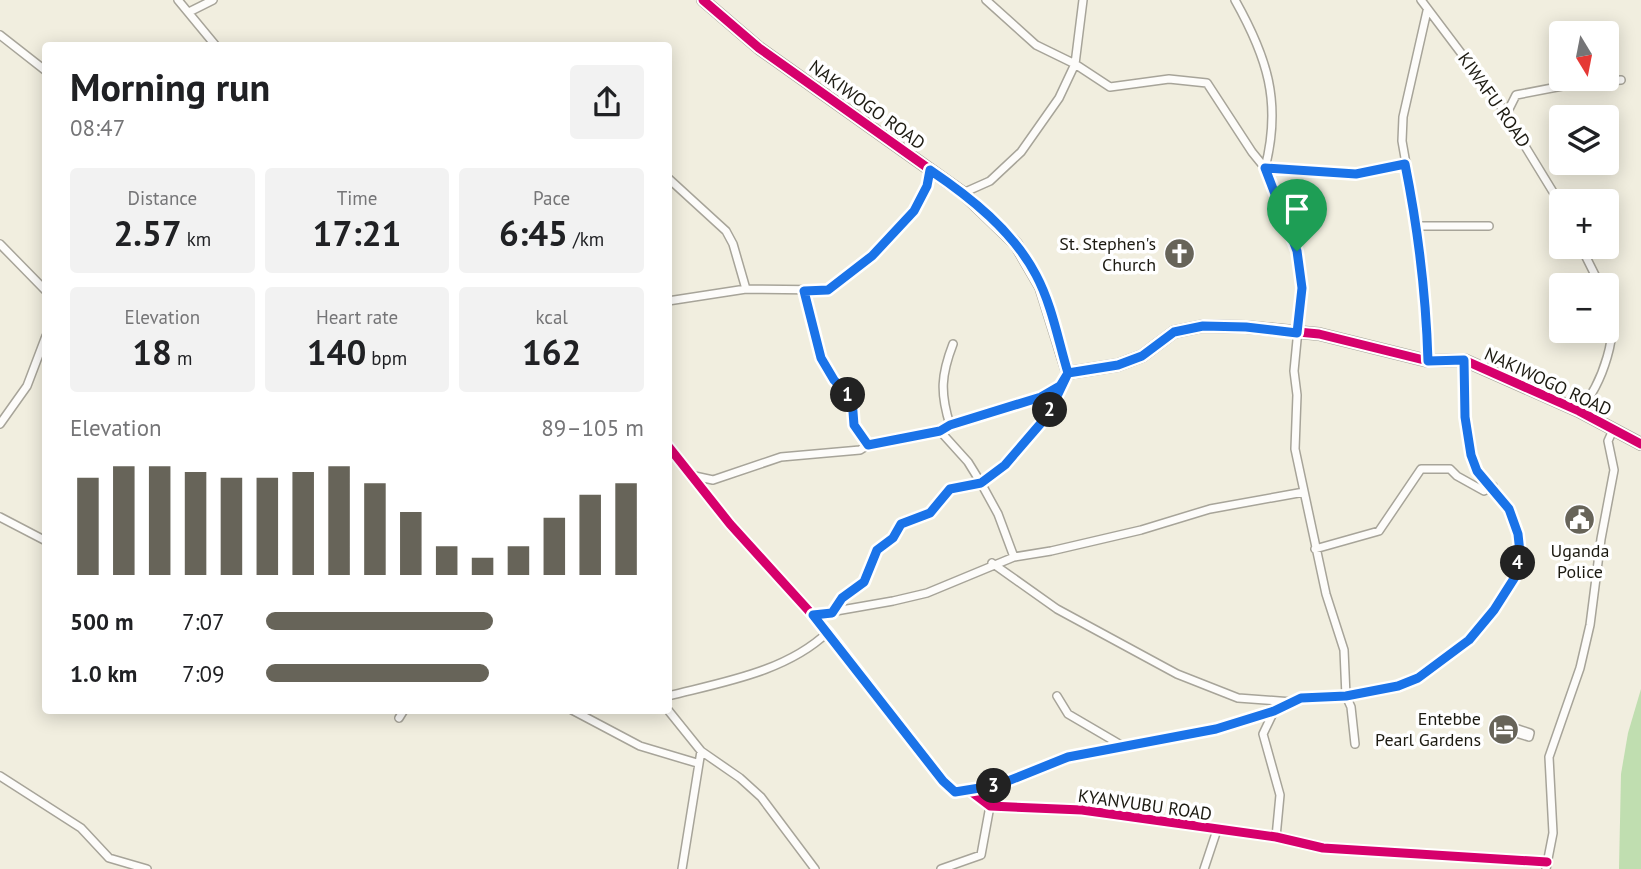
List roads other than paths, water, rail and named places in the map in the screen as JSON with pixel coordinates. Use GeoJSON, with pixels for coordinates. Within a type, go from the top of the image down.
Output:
{"type":"FeatureCollection","features":[{"type":"Feature","properties":{"kind":"street"},"geometry":{"type":"LineString","coordinates":[[178,0],[213,42]]}},
{"type":"Feature","properties":{"kind":"street"},"geometry":{"type":"LineString","coordinates":[[190,12],[213,0]]}},
{"type":"Feature","properties":{"kind":"street","name":"NAKIWOGO ROAD"},"geometry":{"type":"LineString","coordinates":[[703,0],[760,48],[963,193],[1016,244],[1036,274],[1058,333],[1068,373],[1118,365],[1142,356],[1174,332],[1203,326],[1320,334],[1428,361],[1464,360],[1579,411],[1641,444]]}},
{"type":"Feature","properties":{"kind":"street"},"geometry":{"type":"LineString","coordinates":[[986,0],[1036,45],[1075,64],[1110,87],[1169,79],[1207,83],[1265,168],[1297,251],[1301,269],[1302,288],[1294,371],[1297,395],[1295,449],[1315,549],[1343,650],[1346,696],[1353,718],[1355,744]]}},
{"type":"Feature","properties":{"kind":"street"},"geometry":{"type":"LineString","coordinates":[[963,193],[990,181],[1021,152],[1059,98],[1075,64],[1083,0]]}},
{"type":"Feature","properties":{"kind":"street"},"geometry":{"type":"LineString","coordinates":[[1235,0],[1255,36],[1268,73],[1273,122],[1265,168]]}},
{"type":"Feature","properties":{"kind":"street","name":"KIWAFU ROAD"},"geometry":{"type":"LineString","coordinates":[[1421,0],[1470,62],[1551,189]]}},
{"type":"Feature","properties":{"kind":"street"},"geometry":{"type":"LineString","coordinates":[[1427,10],[1403,117],[1405,164],[1418,226],[1427,314],[1428,361]]}},
{"type":"Feature","properties":{"kind":"street"},"geometry":{"type":"LineString","coordinates":[[0,35],[42,68]]}},
{"type":"Feature","properties":{"kind":"street"},"geometry":{"type":"LineString","coordinates":[[1506,115],[1516,95],[1578,83],[1621,80]]}},
{"type":"Feature","properties":{"kind":"street"},"geometry":{"type":"LineString","coordinates":[[1265,168],[1356,174],[1405,164]]}},
{"type":"Feature","properties":{"kind":"street"},"geometry":{"type":"LineString","coordinates":[[672,300],[746,289],[828,290],[872,256],[914,211],[927,186],[930,170]]}},
{"type":"Feature","properties":{"kind":"street"},"geometry":{"type":"LineString","coordinates":[[672,182],[726,231],[733,244],[746,289]]}},
{"type":"Feature","properties":{"kind":"street"},"geometry":{"type":"LineString","coordinates":[[1418,226],[1489,226]]}},
{"type":"Feature","properties":{"kind":"street"},"geometry":{"type":"LineString","coordinates":[[0,243],[42,287]]}},
{"type":"Feature","properties":{"kind":"street"},"geometry":{"type":"LineString","coordinates":[[804,291],[821,358],[834,380],[852,399],[854,425],[868,445]]}},
{"type":"Feature","properties":{"kind":"street"},"geometry":{"type":"LineString","coordinates":[[1579,411],[1593,395],[1610,343]]}},
{"type":"Feature","properties":{"kind":"street"},"geometry":{"type":"LineString","coordinates":[[950,425],[943,404],[942,383],[943,370],[953,344]]}},
{"type":"Feature","properties":{"kind":"street"},"geometry":{"type":"LineString","coordinates":[[0,424],[27,386],[42,347]]}},
{"type":"Feature","properties":{"kind":"street"},"geometry":{"type":"LineString","coordinates":[[672,451],[759,558],[828,632],[943,781],[955,792],[998,785],[1068,757],[1216,729],[1274,711],[1292,702],[1322,695],[1346,696],[1384,690],[1418,678],[1469,640],[1494,610],[1515,577],[1520,553],[1518,534],[1509,509],[1493,486],[1477,471],[1471,455],[1465,417],[1464,360]]}},
{"type":"Feature","properties":{"kind":"street"},"geometry":{"type":"LineString","coordinates":[[832,613],[842,598],[864,582],[877,550],[893,538],[901,524],[930,513],[950,489],[981,483],[1005,465],[1042,423],[1068,373]]}},
{"type":"Feature","properties":{"kind":"street"},"geometry":{"type":"LineString","coordinates":[[690,475],[713,480],[781,457],[860,450],[868,445],[940,431],[950,425],[1041,397],[1060,386]]}},
{"type":"Feature","properties":{"kind":"street"},"geometry":{"type":"LineString","coordinates":[[1546,865],[1553,832],[1549,757],[1580,668],[1590,625],[1601,539],[1614,470],[1608,441],[1613,430]]}},
{"type":"Feature","properties":{"kind":"street"},"geometry":{"type":"LineString","coordinates":[[940,431],[968,462],[976,479],[981,483],[998,513],[1014,557]]}},
{"type":"Feature","properties":{"kind":"street"},"geometry":{"type":"LineString","coordinates":[[1315,549],[1379,531],[1421,469],[1450,469],[1483,491],[1493,486]]}},
{"type":"Feature","properties":{"kind":"street"},"geometry":{"type":"LineString","coordinates":[[813,615],[927,593],[992,563],[1014,557],[1141,530],[1210,509],[1304,492]]}},
{"type":"Feature","properties":{"kind":"street"},"geometry":{"type":"LineString","coordinates":[[0,517],[42,539]]}},
{"type":"Feature","properties":{"kind":"street"},"geometry":{"type":"LineString","coordinates":[[992,563],[1057,609],[1177,674],[1238,698],[1292,702]]}},
{"type":"Feature","properties":{"kind":"street"},"geometry":{"type":"LineString","coordinates":[[672,695],[754,673],[788,660],[810,649],[828,632]]}},
{"type":"Feature","properties":{"kind":"street"},"geometry":{"type":"LineString","coordinates":[[1057,696],[1068,714],[1121,745]]}},
{"type":"Feature","properties":{"kind":"street"},"geometry":{"type":"LineString","coordinates":[[1274,711],[1263,734],[1280,795],[1276,837]]}},
{"type":"Feature","properties":{"kind":"street"},"geometry":{"type":"LineString","coordinates":[[586,714],[640,746],[697,763]]}},
{"type":"Feature","properties":{"kind":"street"},"geometry":{"type":"LineString","coordinates":[[671,714],[701,751],[740,778],[761,797],[815,869]]}},
{"type":"Feature","properties":{"kind":"street"},"geometry":{"type":"LineString","coordinates":[[682,869],[701,751]]}},
{"type":"Feature","properties":{"kind":"street"},"geometry":{"type":"LineString","coordinates":[[0,776],[80,828],[109,858],[147,869]]}},
{"type":"Feature","properties":{"kind":"street"},"geometry":{"type":"LineString","coordinates":[[941,869],[981,855],[990,806],[969,790]]}},
{"type":"Feature","properties":{"kind":"street","name":"KYANVUBU ROAD"},"geometry":{"type":"LineString","coordinates":[[990,806],[1082,810],[1276,837],[1324,848],[1546,865]]}},
{"type":"Feature","properties":{"kind":"street"},"geometry":{"type":"LineString","coordinates":[[1204,869],[1217,830]]}},
{"type":"Feature","properties":{"kind":"place","name":"St. Stephen's Church"},"geometry":{"type":"Point","coordinates":[1179,254]}},
{"type":"Feature","properties":{"kind":"place","name":"Uganda Police"},"geometry":{"type":"Point","coordinates":[1580,520]}},
{"type":"Feature","properties":{"kind":"place","name":"Entebbe Pearl Gardens"},"geometry":{"type":"Point","coordinates":[1504,729]}}]}
